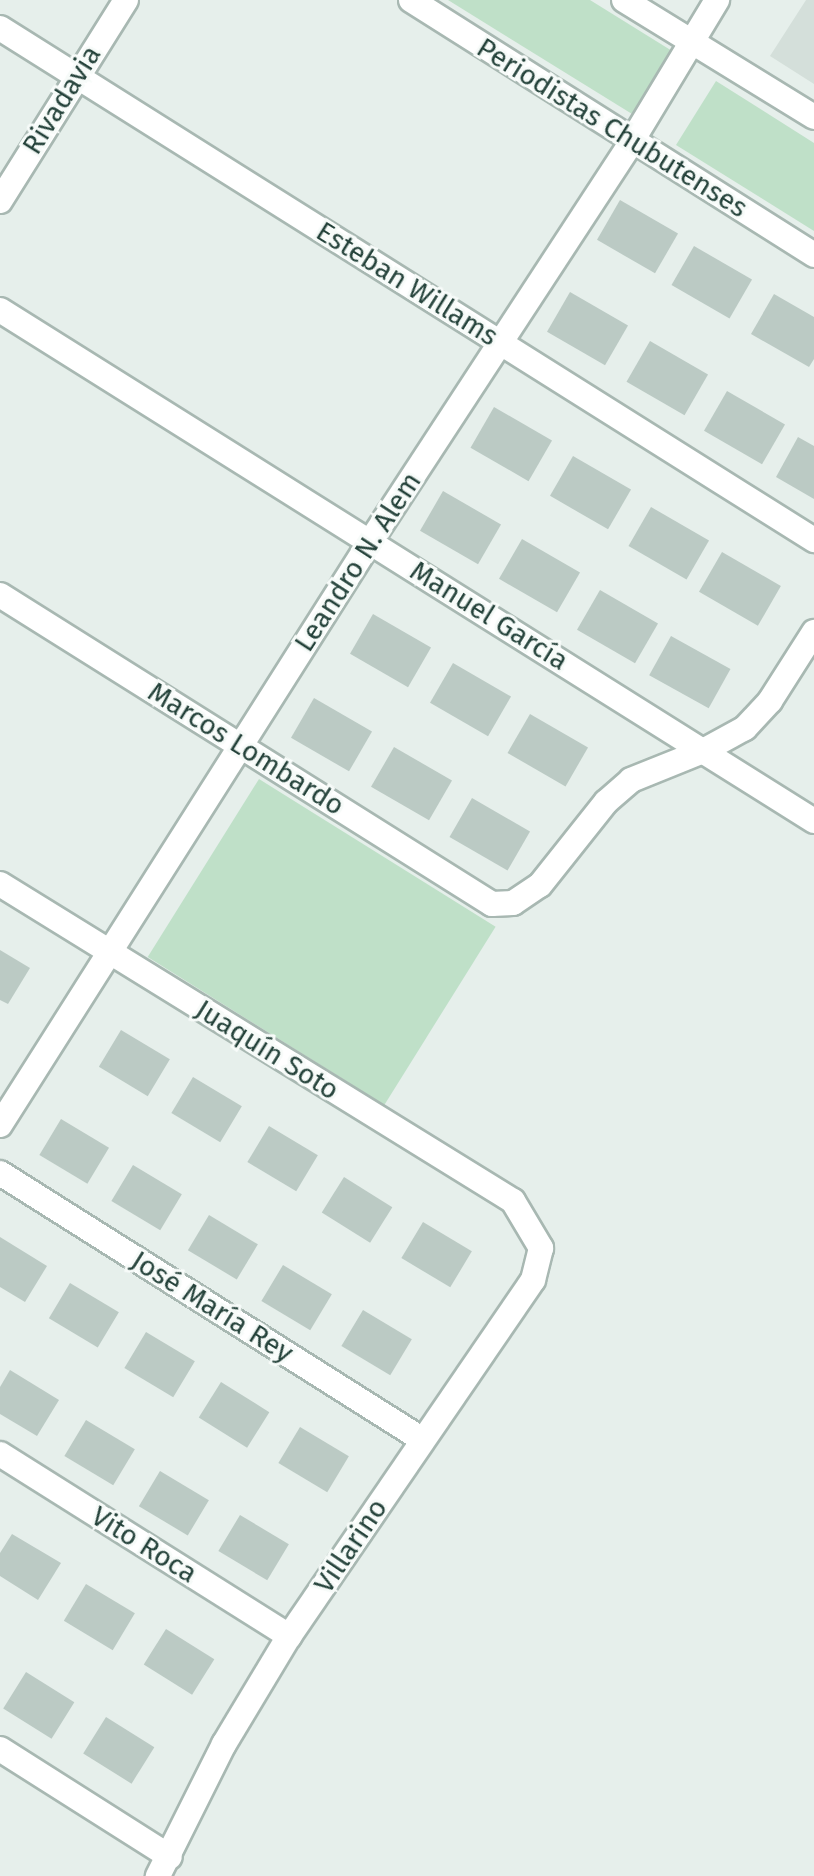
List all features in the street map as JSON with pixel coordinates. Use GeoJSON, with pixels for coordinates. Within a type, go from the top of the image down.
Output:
{"type":"FeatureCollection","features":[{"type":"Feature","properties":{"kind":"street","name":"Rivadavia"},"geometry":{"type":"LineString","coordinates":[[0,201],[126,0]]}},
{"type":"Feature","properties":{"kind":"street","name":"Periodistas Chubutenses"},"geometry":{"type":"LineString","coordinates":[[411,0],[814,255]]}},
{"type":"Feature","properties":{"kind":"street"},"geometry":{"type":"LineString","coordinates":[[624,0],[814,117]]}},
{"type":"Feature","properties":{"kind":"street","name":"Leandro N. Alem"},"geometry":{"type":"LineString","coordinates":[[0,1125],[370,542],[632,141],[717,0]]}},
{"type":"Feature","properties":{"kind":"street","name":"Esteban Willams"},"geometry":{"type":"LineString","coordinates":[[0,28],[814,540]]}},
{"type":"Feature","properties":{"kind":"street","name":"Manuel García"},"geometry":{"type":"LineString","coordinates":[[0,310],[814,821]]}},
{"type":"Feature","properties":{"kind":"street","name":"Marcos Lombardo"},"geometry":{"type":"LineString","coordinates":[[0,595],[492,904],[513,903],[540,885],[606,802],[631,780],[703,751]]}},
{"type":"Feature","properties":{"kind":"street"},"geometry":{"type":"LineString","coordinates":[[703,751],[745,728],[770,701],[814,632]]}},
{"type":"Feature","properties":{"kind":"street","name":"Juaquín Soto"},"geometry":{"type":"LineString","coordinates":[[0,884],[513,1201],[528,1223]]}},
{"type":"Feature","properties":{"kind":"street","name":"José María Rey"},"geometry":{"type":"LineString","coordinates":[[0,1173],[423,1440]]}},
{"type":"Feature","properties":{"kind":"street","name":"Villarino"},"geometry":{"type":"LineString","coordinates":[[164,1867],[224,1744],[289,1636],[533,1280],[541,1248],[528,1223]]}},
{"type":"Feature","properties":{"kind":"street","name":"Vito Roca"},"geometry":{"type":"LineString","coordinates":[[0,1454],[289,1636]]}},
{"type":"Feature","properties":{"kind":"street"},"geometry":{"type":"LineString","coordinates":[[0,1749],[164,1867]]}},
{"type":"Feature","properties":{"kind":"shaded area"},"geometry":{"type":"Polygon","coordinates":[[[806,0],[814,0],[814,84],[770,56],[806,0]]]}},
{"type":"Feature","properties":{"kind":"green space"},"geometry":{"type":"Polygon","coordinates":[[[448,0],[590,0],[685,59],[645,122],[448,0]]]}},
{"type":"Feature","properties":{"kind":"green space"},"geometry":{"type":"Polygon","coordinates":[[[716,81],[814,143],[814,231],[676,145],[716,81]]]}},
{"type":"Feature","properties":{"kind":"green space"},"geometry":{"type":"Polygon","coordinates":[[[259,779],[496,927],[384,1105],[148,957],[259,779]]]}},
{"type":"Feature","properties":{"kind":"building"},"geometry":{"type":"Polygon","coordinates":[[[620,200],[678,234],[655,273],[597,240],[620,200]]]}},
{"type":"Feature","properties":{"kind":"building"},"geometry":{"type":"Polygon","coordinates":[[[694,246],[752,279],[730,318],[672,285],[694,246]]]}},
{"type":"Feature","properties":{"kind":"building"},"geometry":{"type":"Polygon","coordinates":[[[570,292],[628,326],[605,365],[547,332],[570,292]]]}},
{"type":"Feature","properties":{"kind":"building"},"geometry":{"type":"Polygon","coordinates":[[[774,294],[814,317],[814,359],[809,367],[751,334],[774,294]]]}},
{"type":"Feature","properties":{"kind":"building"},"geometry":{"type":"Polygon","coordinates":[[[650,341],[708,375],[685,415],[626,382],[650,341]]]}},
{"type":"Feature","properties":{"kind":"building"},"geometry":{"type":"Polygon","coordinates":[[[727,391],[785,424],[762,464],[704,431],[727,391]]]}},
{"type":"Feature","properties":{"kind":"building"},"geometry":{"type":"Polygon","coordinates":[[[494,407],[552,440],[529,481],[470,448],[494,407]]]}},
{"type":"Feature","properties":{"kind":"building"},"geometry":{"type":"Polygon","coordinates":[[[798,437],[814,446],[814,499],[776,477],[798,437]]]}},
{"type":"Feature","properties":{"kind":"building"},"geometry":{"type":"Polygon","coordinates":[[[573,456],[631,490],[608,529],[550,496],[573,456]]]}},
{"type":"Feature","properties":{"kind":"building"},"geometry":{"type":"Polygon","coordinates":[[[443,491],[501,524],[478,564],[420,531],[443,491]]]}},
{"type":"Feature","properties":{"kind":"building"},"geometry":{"type":"Polygon","coordinates":[[[651,507],[709,540],[687,579],[628,546],[651,507]]]}},
{"type":"Feature","properties":{"kind":"building"},"geometry":{"type":"Polygon","coordinates":[[[522,539],[580,572],[557,612],[499,579],[522,539]]]}},
{"type":"Feature","properties":{"kind":"building"},"geometry":{"type":"Polygon","coordinates":[[[722,552],[781,586],[758,626],[699,592],[722,552]]]}},
{"type":"Feature","properties":{"kind":"building"},"geometry":{"type":"Polygon","coordinates":[[[600,590],[658,624],[635,663],[577,630],[600,590]]]}},
{"type":"Feature","properties":{"kind":"building"},"geometry":{"type":"Polygon","coordinates":[[[373,614],[431,648],[408,687],[350,654],[373,614]]]}},
{"type":"Feature","properties":{"kind":"building"},"geometry":{"type":"Polygon","coordinates":[[[671,636],[730,669],[709,708],[649,675],[671,636]]]}},
{"type":"Feature","properties":{"kind":"building"},"geometry":{"type":"Polygon","coordinates":[[[453,663],[511,696],[488,736],[430,703],[453,663]]]}},
{"type":"Feature","properties":{"kind":"building"},"geometry":{"type":"Polygon","coordinates":[[[314,698],[372,732],[349,771],[291,738],[314,698]]]}},
{"type":"Feature","properties":{"kind":"building"},"geometry":{"type":"Polygon","coordinates":[[[530,714],[588,748],[566,786],[508,753],[530,714]]]}},
{"type":"Feature","properties":{"kind":"building"},"geometry":{"type":"Polygon","coordinates":[[[394,747],[452,780],[429,820],[371,787],[394,747]]]}},
{"type":"Feature","properties":{"kind":"building"},"geometry":{"type":"Polygon","coordinates":[[[472,798],[530,831],[508,870],[450,837],[472,798]]]}},
{"type":"Feature","properties":{"kind":"building"},"geometry":{"type":"Polygon","coordinates":[[[0,950],[30,968],[8,1004],[0,1000],[0,950]]]}},
{"type":"Feature","properties":{"kind":"building"},"geometry":{"type":"Polygon","coordinates":[[[121,1030],[170,1059],[148,1096],[99,1067],[121,1030]]]}},
{"type":"Feature","properties":{"kind":"building"},"geometry":{"type":"Polygon","coordinates":[[[193,1077],[242,1106],[220,1142],[171,1113],[193,1077]]]}},
{"type":"Feature","properties":{"kind":"building"},"geometry":{"type":"Polygon","coordinates":[[[61,1119],[109,1148],[87,1184],[39,1155],[61,1119]]]}},
{"type":"Feature","properties":{"kind":"building"},"geometry":{"type":"Polygon","coordinates":[[[269,1126],[318,1155],[296,1191],[247,1162],[269,1126]]]}},
{"type":"Feature","properties":{"kind":"building"},"geometry":{"type":"Polygon","coordinates":[[[133,1165],[182,1194],[160,1230],[111,1201],[133,1165]]]}},
{"type":"Feature","properties":{"kind":"building"},"geometry":{"type":"Polygon","coordinates":[[[344,1177],[392,1207],[370,1243],[322,1213],[344,1177]]]}},
{"type":"Feature","properties":{"kind":"building"},"geometry":{"type":"Polygon","coordinates":[[[209,1215],[258,1244],[237,1280],[188,1250],[209,1215]]]}},
{"type":"Feature","properties":{"kind":"building"},"geometry":{"type":"Polygon","coordinates":[[[423,1222],[472,1251],[450,1287],[401,1258],[423,1222]]]}},
{"type":"Feature","properties":{"kind":"building"},"geometry":{"type":"Polygon","coordinates":[[[0,1237],[47,1266],[25,1302],[0,1287],[0,1237]]]}},
{"type":"Feature","properties":{"kind":"building"},"geometry":{"type":"Polygon","coordinates":[[[283,1265],[332,1294],[310,1330],[261,1301],[283,1265]]]}},
{"type":"Feature","properties":{"kind":"building"},"geometry":{"type":"Polygon","coordinates":[[[70,1283],[119,1312],[98,1348],[49,1318],[70,1283]]]}},
{"type":"Feature","properties":{"kind":"building"},"geometry":{"type":"Polygon","coordinates":[[[363,1310],[412,1339],[390,1375],[341,1346],[363,1310]]]}},
{"type":"Feature","properties":{"kind":"building"},"geometry":{"type":"Polygon","coordinates":[[[146,1332],[195,1361],[173,1397],[124,1368],[146,1332]]]}},
{"type":"Feature","properties":{"kind":"building"},"geometry":{"type":"Polygon","coordinates":[[[10,1370],[59,1400],[37,1436],[0,1414],[0,1387],[10,1370]]]}},
{"type":"Feature","properties":{"kind":"building"},"geometry":{"type":"Polygon","coordinates":[[[221,1382],[269,1412],[247,1448],[199,1418],[221,1382]]]}},
{"type":"Feature","properties":{"kind":"building"},"geometry":{"type":"Polygon","coordinates":[[[86,1420],[135,1449],[113,1485],[64,1456],[86,1420]]]}},
{"type":"Feature","properties":{"kind":"building"},"geometry":{"type":"Polygon","coordinates":[[[300,1427],[349,1456],[327,1492],[278,1463],[300,1427]]]}},
{"type":"Feature","properties":{"kind":"building"},"geometry":{"type":"Polygon","coordinates":[[[160,1471],[209,1500],[188,1536],[139,1506],[160,1471]]]}},
{"type":"Feature","properties":{"kind":"building"},"geometry":{"type":"Polygon","coordinates":[[[240,1515],[289,1544],[267,1580],[218,1551],[240,1515]]]}},
{"type":"Feature","properties":{"kind":"building"},"geometry":{"type":"Polygon","coordinates":[[[12,1534],[61,1563],[38,1600],[0,1576],[0,1553],[12,1534]]]}},
{"type":"Feature","properties":{"kind":"building"},"geometry":{"type":"Polygon","coordinates":[[[86,1584],[135,1613],[113,1650],[64,1621],[86,1584]]]}},
{"type":"Feature","properties":{"kind":"building"},"geometry":{"type":"Polygon","coordinates":[[[166,1629],[214,1659],[192,1695],[144,1665],[166,1629]]]}},
{"type":"Feature","properties":{"kind":"building"},"geometry":{"type":"Polygon","coordinates":[[[26,1672],[74,1702],[52,1739],[3,1708],[26,1672]]]}},
{"type":"Feature","properties":{"kind":"building"},"geometry":{"type":"Polygon","coordinates":[[[106,1717],[154,1747],[132,1784],[83,1753],[106,1717]]]}}]}
